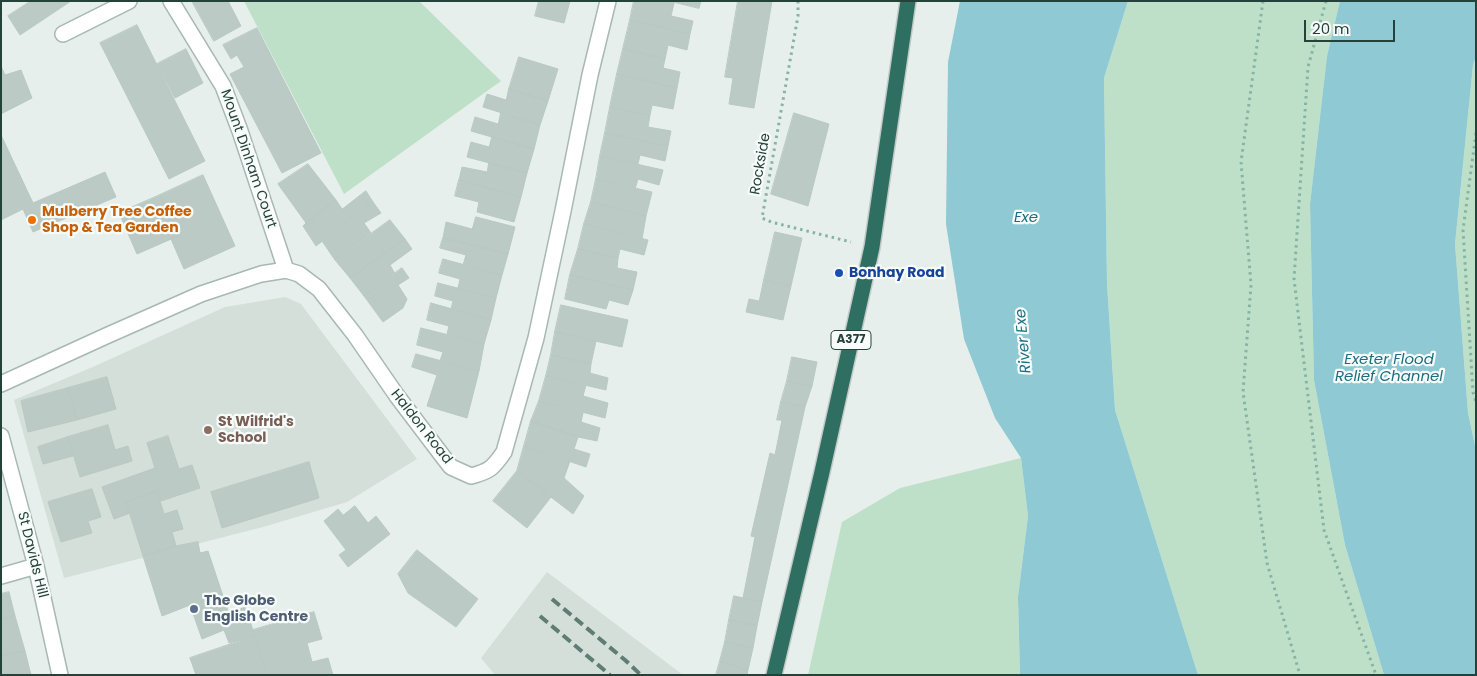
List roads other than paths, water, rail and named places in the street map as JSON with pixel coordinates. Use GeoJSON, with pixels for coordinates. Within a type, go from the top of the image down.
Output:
{"type":"FeatureCollection","features":[{"type":"Feature","properties":{"kind":"highway","name":"A377"},"geometry":{"type":"LineString","coordinates":[[774,675],[872,248],[908,1]]}},
{"type":"Feature","properties":{"kind":"street"},"geometry":{"type":"LineString","coordinates":[[63,34],[129,1]]}},
{"type":"Feature","properties":{"kind":"street","name":"Mount Dinham Court"},"geometry":{"type":"LineString","coordinates":[[171,1],[223,86],[286,270]]}},
{"type":"Feature","properties":{"kind":"street","name":"Haldon Road"},"geometry":{"type":"LineString","coordinates":[[286,270],[299,274],[319,289],[355,335],[397,396],[451,467],[471,476],[484,473],[494,466],[504,452],[536,338],[590,75],[608,1]]}},
{"type":"Feature","properties":{"kind":"street"},"geometry":{"type":"LineString","coordinates":[[1,384],[201,294],[261,274],[286,270]]}},
{"type":"Feature","properties":{"kind":"street","name":"St Davids Hill"},"geometry":{"type":"LineString","coordinates":[[1,436],[36,566],[60,675]]}},
{"type":"Feature","properties":{"kind":"street"},"geometry":{"type":"LineString","coordinates":[[1,576],[36,566]]}},
{"type":"Feature","properties":{"kind":"water","name":"Exe"},"geometry":{"type":"Polygon","coordinates":[[[960,1],[1128,1],[1104,78],[1107,284],[1115,410],[1198,675],[1020,675],[1018,597],[1028,516],[1021,458],[995,418],[964,339],[946,224],[948,62],[960,1]]]}},
{"type":"Feature","properties":{"kind":"water","name":"Exeter Flood Relief Channel"},"geometry":{"type":"Polygon","coordinates":[[[1340,1],[1476,1],[1476,56],[1473,65],[1455,244],[1468,413],[1476,450],[1476,675],[1384,675],[1345,545],[1314,380],[1310,204],[1327,56],[1340,1]]]}},
{"type":"Feature","properties":{"kind":"railway"},"geometry":{"type":"LineString","coordinates":[[552,599],[641,675]]}},
{"type":"Feature","properties":{"kind":"railway"},"geometry":{"type":"LineString","coordinates":[[540,616],[610,675]]}},
{"type":"Feature","properties":{"kind":"place","name":"Mulberry Tree Coffee Shop & Tea Garden"},"geometry":{"type":"Point","coordinates":[32,220]}},
{"type":"Feature","properties":{"kind":"place","name":"Bonhay Road"},"geometry":{"type":"Point","coordinates":[839,273]}},
{"type":"Feature","properties":{"kind":"place","name":"St Wilfrid's School"},"geometry":{"type":"Point","coordinates":[208,430]}},
{"type":"Feature","properties":{"kind":"place","name":"The Globe English Centre"},"geometry":{"type":"Point","coordinates":[194,609]}},
{"type":"Feature","properties":{"kind":"water label","name":"River Exe"},"geometry":{"type":"Point","coordinates":[1024,341]}}]}
